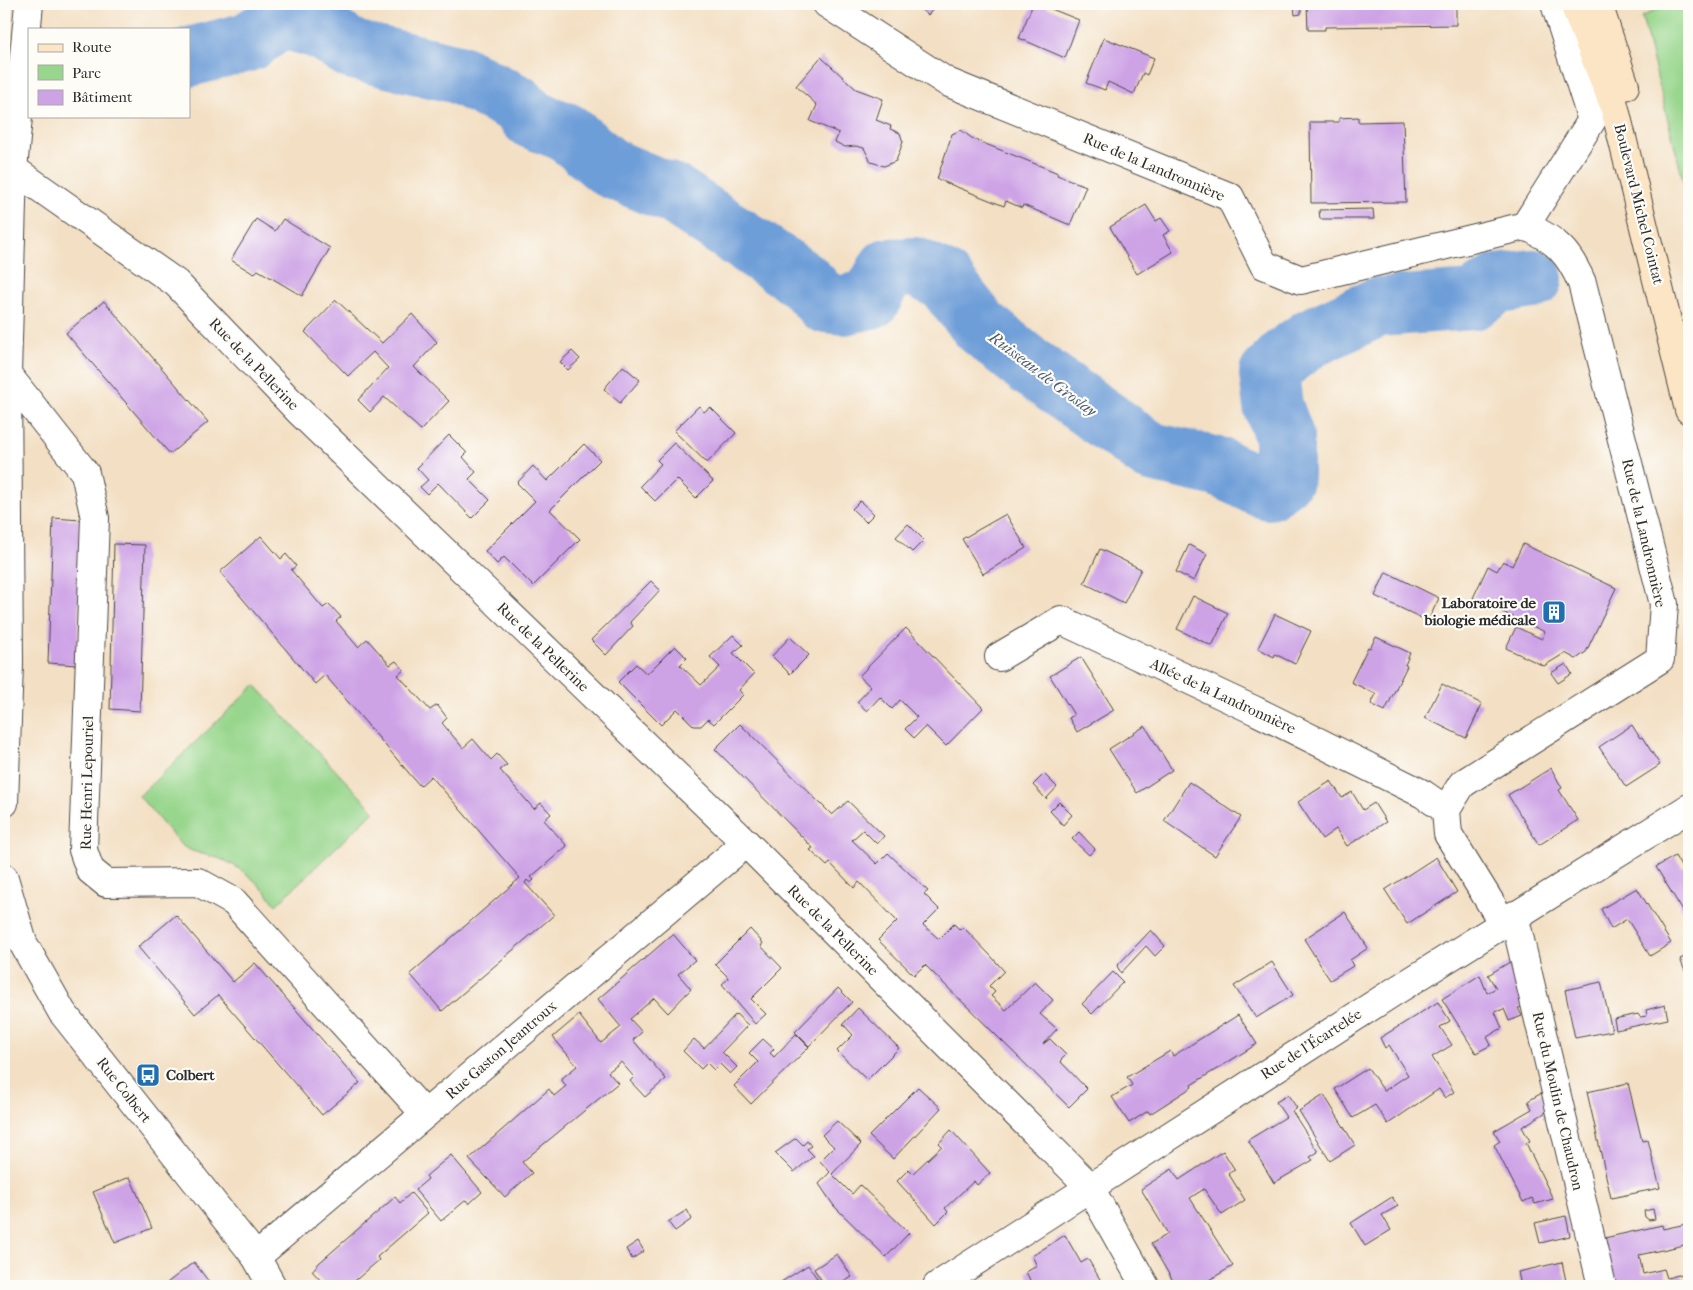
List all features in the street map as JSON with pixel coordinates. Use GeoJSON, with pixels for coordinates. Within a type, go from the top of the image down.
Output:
{"type":"FeatureCollection","features":[{"type":"Feature","properties":{"kind":"main road","name":"Boulevard Michel Cointat"},"geometry":{"type":"LineString","coordinates":[[1574,4],[1614,105],[1689,410]]}},
{"type":"Feature","properties":{"kind":"main road","name":"Boulevard Michel Cointat"},"geometry":{"type":"LineString","coordinates":[[1598,4],[1628,94],[1673,264],[1689,339]]}},
{"type":"Feature","properties":{"kind":"street"},"geometry":{"type":"LineString","coordinates":[[4,804],[8,664],[7,374],[14,169],[29,4]]}},
{"type":"Feature","properties":{"kind":"street","name":"Rue de la Landronnière"},"geometry":{"type":"LineString","coordinates":[[827,4],[948,82],[1230,197],[1264,265],[1302,280],[1525,226],[1542,234],[1560,247],[1572,261],[1582,283],[1664,604],[1660,659],[1462,784],[1446,810]]}},
{"type":"Feature","properties":{"kind":"street"},"geometry":{"type":"LineString","coordinates":[[1525,226],[1592,120],[1555,4]]}},
{"type":"Feature","properties":{"kind":"street","name":"Rue de la Pellerine"},"geometry":{"type":"LineString","coordinates":[[14,169],[176,284],[308,420],[746,843],[1089,1186],[1145,1286]]}},
{"type":"Feature","properties":{"kind":"street","name":"Rue Henri Lepouriel"},"geometry":{"type":"LineString","coordinates":[[7,374],[85,473],[95,518],[82,850],[90,870],[106,883],[198,882],[234,902],[426,1114]]}},
{"type":"Feature","properties":{"kind":"street","name":"Allée de la Landronnière"},"geometry":{"type":"LineString","coordinates":[[999,657],[1061,620],[1256,711],[1423,794],[1446,810]]}},
{"type":"Feature","properties":{"kind":"street","name":"Rue de l'Écartelée"},"geometry":{"type":"LineString","coordinates":[[936,1286],[1089,1186],[1508,919],[1689,808]]}},
{"type":"Feature","properties":{"kind":"street"},"geometry":{"type":"LineString","coordinates":[[1446,810],[1448,834],[1508,919]]}},
{"type":"Feature","properties":{"kind":"street","name":"Rue Gaston Jeantroux"},"geometry":{"type":"LineString","coordinates":[[256,1257],[746,843]]}},
{"type":"Feature","properties":{"kind":"street","name":"Rue Colbert"},"geometry":{"type":"LineString","coordinates":[[4,878],[23,943],[62,1012],[256,1257],[272,1286]]}},
{"type":"Feature","properties":{"kind":"street","name":"Rue du Moulin de Chaudron"},"geometry":{"type":"LineString","coordinates":[[1508,919],[1602,1286]]}},
{"type":"Feature","properties":{"kind":"green space"},"geometry":{"type":"Polygon","coordinates":[[[1667,4],[1689,4],[1689,204],[1642,17],[1667,4]]]}},
{"type":"Feature","properties":{"kind":"green space"},"geometry":{"type":"Polygon","coordinates":[[[255,685],[374,811],[276,905],[258,884],[236,866],[181,845],[139,796],[255,685]]]}},
{"type":"Feature","properties":{"kind":"building"},"geometry":{"type":"Polygon","coordinates":[[[915,4],[938,4],[928,15],[915,4]]]}},
{"type":"Feature","properties":{"kind":"building"},"geometry":{"type":"Polygon","coordinates":[[[1033,4],[1039,4],[1079,20],[1065,58],[1019,38],[1033,4]]]}},
{"type":"Feature","properties":{"kind":"building"},"geometry":{"type":"Polygon","coordinates":[[[1294,4],[1301,4],[1301,14],[1295,15],[1294,4]]]}},
{"type":"Feature","properties":{"kind":"building"},"geometry":{"type":"Polygon","coordinates":[[[1307,4],[1456,4],[1456,25],[1325,27],[1325,30],[1308,30],[1307,4]]]}},
{"type":"Feature","properties":{"kind":"building"},"geometry":{"type":"Polygon","coordinates":[[[1104,38],[1154,58],[1147,75],[1143,73],[1134,94],[1108,82],[1105,90],[1086,83],[1104,38]]]}},
{"type":"Feature","properties":{"kind":"building"},"geometry":{"type":"Polygon","coordinates":[[[821,57],[856,89],[883,99],[876,120],[891,126],[890,129],[900,133],[903,142],[896,161],[884,166],[871,162],[864,148],[856,146],[845,147],[835,142],[839,133],[810,121],[817,105],[796,86],[821,57]]]}},
{"type":"Feature","properties":{"kind":"building"},"geometry":{"type":"Polygon","coordinates":[[[1358,117],[1358,122],[1403,121],[1406,202],[1311,203],[1310,122],[1339,122],[1339,118],[1358,117]]]}},
{"type":"Feature","properties":{"kind":"building"},"geometry":{"type":"Polygon","coordinates":[[[961,130],[973,139],[1086,186],[1070,225],[1023,205],[1022,208],[1006,201],[1004,206],[937,179],[952,134],[961,130]]]}},
{"type":"Feature","properties":{"kind":"building"},"geometry":{"type":"Polygon","coordinates":[[[1146,205],[1156,221],[1161,218],[1170,231],[1163,235],[1173,252],[1137,274],[1110,227],[1146,205]]]}},
{"type":"Feature","properties":{"kind":"building"},"geometry":{"type":"Polygon","coordinates":[[[1373,209],[1374,219],[1320,219],[1319,210],[1373,209]]]}},
{"type":"Feature","properties":{"kind":"building"},"geometry":{"type":"Polygon","coordinates":[[[256,219],[275,231],[283,219],[330,248],[302,296],[258,270],[254,274],[231,260],[256,219]]]}},
{"type":"Feature","properties":{"kind":"building"},"geometry":{"type":"Polygon","coordinates":[[[336,300],[382,343],[412,314],[437,342],[414,367],[449,401],[421,430],[384,397],[370,412],[358,400],[388,368],[373,352],[348,376],[305,332],[336,300]]]}},
{"type":"Feature","properties":{"kind":"building"},"geometry":{"type":"Polygon","coordinates":[[[104,301],[208,422],[170,454],[66,333],[104,301]]]}},
{"type":"Feature","properties":{"kind":"building"},"geometry":{"type":"Polygon","coordinates":[[[572,351],[580,359],[568,370],[560,362],[572,351]]]}},
{"type":"Feature","properties":{"kind":"building"},"geometry":{"type":"Polygon","coordinates":[[[623,366],[640,380],[620,403],[604,389],[623,366]]]}},
{"type":"Feature","properties":{"kind":"building"},"geometry":{"type":"Polygon","coordinates":[[[699,406],[704,412],[710,407],[736,433],[707,463],[674,431],[699,406]]]}},
{"type":"Feature","properties":{"kind":"building"},"geometry":{"type":"Polygon","coordinates":[[[449,435],[467,453],[463,457],[476,472],[469,479],[490,500],[472,518],[438,483],[427,494],[420,487],[428,480],[417,468],[449,435]]]}},
{"type":"Feature","properties":{"kind":"building"},"geometry":{"type":"Polygon","coordinates":[[[674,443],[713,481],[696,498],[677,479],[655,501],[640,486],[661,464],[657,460],[674,443]]]}},
{"type":"Feature","properties":{"kind":"building"},"geometry":{"type":"Polygon","coordinates":[[[584,444],[600,460],[550,510],[580,539],[533,586],[504,557],[497,564],[485,551],[535,501],[517,483],[533,466],[547,481],[584,444]]]}},
{"type":"Feature","properties":{"kind":"building"},"geometry":{"type":"Polygon","coordinates":[[[860,501],[874,514],[866,522],[852,509],[860,501]]]}},
{"type":"Feature","properties":{"kind":"building"},"geometry":{"type":"Polygon","coordinates":[[[1006,514],[1026,548],[983,574],[962,539],[1006,514]]]}},
{"type":"Feature","properties":{"kind":"building"},"geometry":{"type":"Polygon","coordinates":[[[53,518],[81,520],[77,665],[48,663],[53,518]]]}},
{"type":"Feature","properties":{"kind":"building"},"geometry":{"type":"Polygon","coordinates":[[[908,524],[924,540],[912,552],[896,537],[908,524]]]}},
{"type":"Feature","properties":{"kind":"building"},"geometry":{"type":"Polygon","coordinates":[[[261,536],[281,559],[286,554],[296,566],[291,570],[323,608],[329,604],[341,617],[336,621],[358,647],[367,639],[390,665],[396,661],[404,670],[398,675],[430,710],[437,705],[447,718],[442,723],[463,748],[473,739],[491,760],[497,754],[507,765],[500,770],[534,809],[541,803],[551,814],[544,820],[567,846],[531,877],[534,880],[530,883],[527,880],[525,883],[554,915],[442,1011],[410,974],[520,878],[431,776],[420,786],[325,675],[315,684],[220,572],[261,536]]]}},
{"type":"Feature","properties":{"kind":"building"},"geometry":{"type":"Polygon","coordinates":[[[114,544],[145,545],[140,711],[110,709],[114,544]]]}},
{"type":"Feature","properties":{"kind":"building","name":"Laboratoire de biologie médicale"},"geometry":{"type":"Polygon","coordinates":[[[1523,544],[1616,588],[1586,652],[1576,659],[1565,653],[1544,666],[1506,648],[1516,627],[1542,639],[1545,632],[1473,598],[1488,566],[1497,571],[1503,561],[1512,566],[1523,544]]]}},
{"type":"Feature","properties":{"kind":"building"},"geometry":{"type":"Polygon","coordinates":[[[1189,545],[1207,554],[1194,581],[1176,572],[1189,545]]]}},
{"type":"Feature","properties":{"kind":"building"},"geometry":{"type":"Polygon","coordinates":[[[1100,549],[1141,569],[1124,603],[1084,583],[1100,549]]]}},
{"type":"Feature","properties":{"kind":"building"},"geometry":{"type":"Polygon","coordinates":[[[1386,572],[1439,598],[1428,621],[1375,596],[1386,572]]]}},
{"type":"Feature","properties":{"kind":"building"},"geometry":{"type":"Polygon","coordinates":[[[651,581],[660,590],[630,622],[633,626],[606,655],[591,640],[651,581]]]}},
{"type":"Feature","properties":{"kind":"building"},"geometry":{"type":"Polygon","coordinates":[[[1193,596],[1228,613],[1212,646],[1177,629],[1193,596]]]}},
{"type":"Feature","properties":{"kind":"building"},"geometry":{"type":"Polygon","coordinates":[[[1275,614],[1311,631],[1295,664],[1275,654],[1274,657],[1258,648],[1275,614]]]}},
{"type":"Feature","properties":{"kind":"building"},"geometry":{"type":"Polygon","coordinates":[[[906,628],[983,708],[946,746],[926,726],[914,738],[905,729],[917,717],[900,700],[892,709],[880,697],[867,711],[857,702],[871,687],[859,676],[906,628]]]}},
{"type":"Feature","properties":{"kind":"building"},"geometry":{"type":"Polygon","coordinates":[[[733,635],[743,645],[733,653],[754,674],[739,690],[743,695],[714,724],[708,719],[701,726],[694,726],[677,709],[661,725],[618,682],[636,664],[647,674],[675,646],[687,658],[680,665],[701,685],[720,667],[710,657],[733,635]]]}},
{"type":"Feature","properties":{"kind":"building"},"geometry":{"type":"Polygon","coordinates":[[[790,637],[809,655],[790,674],[772,656],[790,637]]]}},
{"type":"Feature","properties":{"kind":"building"},"geometry":{"type":"Polygon","coordinates":[[[1376,637],[1410,653],[1405,665],[1407,666],[1385,711],[1371,704],[1376,694],[1351,682],[1368,647],[1370,648],[1376,637]]]}},
{"type":"Feature","properties":{"kind":"building"},"geometry":{"type":"Polygon","coordinates":[[[1081,657],[1114,710],[1077,732],[1069,718],[1074,715],[1050,676],[1081,657]]]}},
{"type":"Feature","properties":{"kind":"building"},"geometry":{"type":"Polygon","coordinates":[[[1566,664],[1572,674],[1558,683],[1551,673],[1566,664]]]}},
{"type":"Feature","properties":{"kind":"building"},"geometry":{"type":"Polygon","coordinates":[[[1442,684],[1482,704],[1466,738],[1425,718],[1442,684]]]}},
{"type":"Feature","properties":{"kind":"building"},"geometry":{"type":"Polygon","coordinates":[[[740,724],[832,815],[848,801],[884,836],[877,844],[863,830],[852,840],[877,864],[888,853],[928,891],[924,894],[939,909],[923,925],[939,939],[954,924],[960,930],[963,927],[990,955],[1004,971],[989,986],[995,992],[991,996],[1006,1010],[1035,982],[1053,1000],[1040,1014],[1057,1029],[1043,1044],[1050,1039],[1066,1055],[1060,1061],[1087,1089],[1069,1107],[925,965],[914,975],[878,940],[897,921],[859,882],[854,888],[830,863],[827,866],[810,850],[813,848],[715,749],[740,724]]]}},
{"type":"Feature","properties":{"kind":"building"},"geometry":{"type":"Polygon","coordinates":[[[1632,725],[1660,765],[1626,787],[1599,747],[1632,725]]]}},
{"type":"Feature","properties":{"kind":"building"},"geometry":{"type":"Polygon","coordinates":[[[1145,726],[1172,770],[1137,793],[1109,749],[1145,726]]]}},
{"type":"Feature","properties":{"kind":"building"},"geometry":{"type":"Polygon","coordinates":[[[1551,768],[1562,788],[1559,790],[1578,820],[1539,845],[1508,795],[1551,768]]]}},
{"type":"Feature","properties":{"kind":"building"},"geometry":{"type":"Polygon","coordinates":[[[1044,774],[1057,787],[1046,799],[1033,785],[1044,774]]]}},
{"type":"Feature","properties":{"kind":"building"},"geometry":{"type":"Polygon","coordinates":[[[1331,781],[1342,798],[1352,792],[1363,810],[1374,803],[1386,822],[1347,846],[1336,829],[1322,839],[1298,802],[1331,781]]]}},
{"type":"Feature","properties":{"kind":"building"},"geometry":{"type":"Polygon","coordinates":[[[1189,782],[1241,817],[1215,856],[1164,821],[1189,782]]]}},
{"type":"Feature","properties":{"kind":"building"},"geometry":{"type":"Polygon","coordinates":[[[1059,802],[1072,815],[1063,825],[1050,811],[1059,802]]]}},
{"type":"Feature","properties":{"kind":"building"},"geometry":{"type":"Polygon","coordinates":[[[1079,832],[1095,849],[1089,855],[1072,839],[1079,832]]]}},
{"type":"Feature","properties":{"kind":"building"},"geometry":{"type":"Polygon","coordinates":[[[1675,856],[1682,868],[1689,864],[1689,921],[1656,867],[1675,856]]]}},
{"type":"Feature","properties":{"kind":"building"},"geometry":{"type":"Polygon","coordinates":[[[1436,857],[1457,892],[1407,924],[1385,890],[1436,857]]]}},
{"type":"Feature","properties":{"kind":"building"},"geometry":{"type":"Polygon","coordinates":[[[1637,888],[1671,943],[1650,956],[1627,919],[1611,929],[1601,909],[1637,888]]]}},
{"type":"Feature","properties":{"kind":"building"},"geometry":{"type":"Polygon","coordinates":[[[1345,912],[1368,948],[1350,960],[1353,966],[1330,980],[1304,939],[1345,912]]]}},
{"type":"Feature","properties":{"kind":"building"},"geometry":{"type":"Polygon","coordinates":[[[176,915],[233,982],[255,963],[360,1083],[322,1115],[218,995],[195,1014],[138,947],[176,915]]]}},
{"type":"Feature","properties":{"kind":"building"},"geometry":{"type":"Polygon","coordinates":[[[750,929],[763,943],[761,946],[782,968],[751,999],[766,1014],[755,1024],[722,984],[728,979],[727,976],[715,964],[750,929]]]}},
{"type":"Feature","properties":{"kind":"building"},"geometry":{"type":"Polygon","coordinates":[[[1151,930],[1165,946],[1155,956],[1146,946],[1121,973],[1117,966],[1151,930]]]}},
{"type":"Feature","properties":{"kind":"building"},"geometry":{"type":"Polygon","coordinates":[[[673,934],[695,960],[678,974],[691,989],[668,1013],[654,998],[630,1019],[642,1032],[633,1040],[666,1079],[645,1097],[630,1081],[634,1077],[621,1062],[608,1072],[618,1083],[522,1162],[532,1173],[505,1197],[469,1159],[549,1089],[554,1096],[566,1086],[561,1079],[577,1066],[553,1037],[579,1015],[601,1043],[621,1027],[598,999],[673,934]]]}},
{"type":"Feature","properties":{"kind":"building"},"geometry":{"type":"Polygon","coordinates":[[[1689,955],[1689,981],[1680,959],[1689,955]]]}},
{"type":"Feature","properties":{"kind":"building"},"geometry":{"type":"Polygon","coordinates":[[[1515,959],[1529,1006],[1518,1008],[1522,1016],[1509,1021],[1504,1009],[1495,1012],[1502,1028],[1487,1037],[1491,1045],[1476,1053],[1442,999],[1480,975],[1487,993],[1496,988],[1488,975],[1515,959]]]}},
{"type":"Feature","properties":{"kind":"building"},"geometry":{"type":"Polygon","coordinates":[[[1272,962],[1293,995],[1256,1018],[1234,986],[1272,962]]]}},
{"type":"Feature","properties":{"kind":"building"},"geometry":{"type":"Polygon","coordinates":[[[1113,972],[1123,982],[1092,1014],[1082,1004],[1113,972]]]}},
{"type":"Feature","properties":{"kind":"building"},"geometry":{"type":"Polygon","coordinates":[[[1601,982],[1612,1031],[1575,1038],[1565,990],[1601,982]]]}},
{"type":"Feature","properties":{"kind":"building"},"geometry":{"type":"Polygon","coordinates":[[[838,988],[852,1002],[809,1046],[795,1032],[838,988]]]}},
{"type":"Feature","properties":{"kind":"building"},"geometry":{"type":"Polygon","coordinates":[[[1438,1002],[1450,1021],[1440,1027],[1452,1045],[1432,1057],[1454,1092],[1445,1098],[1439,1089],[1388,1124],[1375,1105],[1353,1118],[1335,1089],[1368,1068],[1384,1091],[1408,1075],[1389,1045],[1385,1048],[1380,1038],[1438,1002]]]}},
{"type":"Feature","properties":{"kind":"building"},"geometry":{"type":"Polygon","coordinates":[[[1665,1005],[1668,1019],[1616,1030],[1614,1019],[1638,1014],[1640,1017],[1647,1016],[1646,1010],[1665,1005]]]}},
{"type":"Feature","properties":{"kind":"building"},"geometry":{"type":"Polygon","coordinates":[[[858,1008],[899,1048],[867,1080],[837,1051],[853,1035],[843,1024],[858,1008]]]}},
{"type":"Feature","properties":{"kind":"building"},"geometry":{"type":"Polygon","coordinates":[[[736,1014],[748,1025],[722,1052],[737,1067],[730,1074],[720,1064],[714,1070],[707,1063],[701,1069],[683,1051],[694,1039],[704,1048],[736,1014]]]}},
{"type":"Feature","properties":{"kind":"building"},"geometry":{"type":"Polygon","coordinates":[[[1238,1015],[1257,1044],[1191,1085],[1192,1087],[1150,1114],[1148,1111],[1129,1123],[1112,1097],[1132,1085],[1127,1077],[1170,1051],[1173,1056],[1238,1015]]]}},
{"type":"Feature","properties":{"kind":"building"},"geometry":{"type":"Polygon","coordinates":[[[796,1034],[809,1047],[751,1104],[734,1086],[758,1062],[749,1053],[763,1039],[774,1049],[770,1053],[774,1057],[796,1034]]]}},
{"type":"Feature","properties":{"kind":"building"},"geometry":{"type":"Polygon","coordinates":[[[1628,1083],[1642,1141],[1648,1140],[1660,1188],[1611,1198],[1587,1092],[1628,1083]]]}},
{"type":"Feature","properties":{"kind":"building"},"geometry":{"type":"Polygon","coordinates":[[[918,1087],[941,1108],[893,1159],[869,1136],[918,1087]]]}},
{"type":"Feature","properties":{"kind":"building"},"geometry":{"type":"Polygon","coordinates":[[[1547,1090],[1551,1109],[1522,1127],[1530,1141],[1526,1143],[1553,1199],[1535,1204],[1532,1198],[1523,1202],[1494,1145],[1500,1141],[1494,1131],[1532,1109],[1528,1101],[1547,1090]]]}},
{"type":"Feature","properties":{"kind":"building"},"geometry":{"type":"Polygon","coordinates":[[[1288,1095],[1297,1108],[1292,1111],[1318,1152],[1310,1157],[1313,1160],[1274,1183],[1248,1140],[1286,1117],[1276,1102],[1288,1095]]]}},
{"type":"Feature","properties":{"kind":"building"},"geometry":{"type":"Polygon","coordinates":[[[1324,1095],[1355,1145],[1330,1161],[1299,1111],[1324,1095]]]}},
{"type":"Feature","properties":{"kind":"building"},"geometry":{"type":"Polygon","coordinates":[[[837,1121],[861,1144],[832,1174],[852,1194],[860,1185],[909,1233],[886,1257],[834,1206],[819,1184],[830,1172],[820,1161],[834,1147],[822,1135],[837,1121]]]}},
{"type":"Feature","properties":{"kind":"building"},"geometry":{"type":"Polygon","coordinates":[[[951,1130],[990,1173],[977,1185],[974,1181],[945,1208],[948,1212],[936,1224],[897,1181],[909,1169],[913,1173],[942,1146],[939,1143],[951,1130]]]}},
{"type":"Feature","properties":{"kind":"building"},"geometry":{"type":"Polygon","coordinates":[[[796,1138],[803,1145],[807,1141],[811,1146],[807,1149],[814,1156],[794,1172],[775,1153],[796,1138]]]}},
{"type":"Feature","properties":{"kind":"building"},"geometry":{"type":"Polygon","coordinates":[[[1223,1151],[1235,1170],[1228,1173],[1245,1200],[1222,1215],[1204,1189],[1190,1198],[1233,1266],[1209,1280],[1212,1286],[1176,1286],[1151,1244],[1168,1234],[1141,1189],[1172,1169],[1179,1180],[1223,1151]]]}},
{"type":"Feature","properties":{"kind":"building"},"geometry":{"type":"Polygon","coordinates":[[[451,1155],[482,1192],[469,1204],[466,1200],[441,1221],[415,1190],[428,1179],[426,1176],[451,1155]]]}},
{"type":"Feature","properties":{"kind":"building"},"geometry":{"type":"Polygon","coordinates":[[[130,1177],[152,1228],[115,1243],[93,1192],[130,1177]]]}},
{"type":"Feature","properties":{"kind":"building"},"geometry":{"type":"Polygon","coordinates":[[[411,1193],[428,1213],[377,1257],[379,1260],[349,1286],[326,1286],[312,1271],[395,1197],[400,1203],[411,1193]]]}},
{"type":"Feature","properties":{"kind":"building"},"geometry":{"type":"Polygon","coordinates":[[[1392,1197],[1398,1206],[1382,1215],[1391,1230],[1365,1246],[1351,1223],[1392,1197]]]}},
{"type":"Feature","properties":{"kind":"building"},"geometry":{"type":"Polygon","coordinates":[[[1653,1209],[1655,1219],[1649,1220],[1645,1217],[1644,1211],[1653,1209]]]}},
{"type":"Feature","properties":{"kind":"building"},"geometry":{"type":"Polygon","coordinates":[[[687,1210],[692,1219],[675,1231],[668,1222],[687,1210]]]}},
{"type":"Feature","properties":{"kind":"building"},"geometry":{"type":"Polygon","coordinates":[[[1566,1216],[1570,1236],[1540,1243],[1535,1223],[1566,1216]]]}},
{"type":"Feature","properties":{"kind":"building"},"geometry":{"type":"Polygon","coordinates":[[[1686,1224],[1689,1244],[1639,1255],[1643,1274],[1664,1269],[1667,1278],[1682,1274],[1685,1286],[1611,1286],[1600,1239],[1662,1225],[1663,1229],[1686,1224]]]}},
{"type":"Feature","properties":{"kind":"building"},"geometry":{"type":"Polygon","coordinates":[[[1065,1235],[1081,1263],[1088,1259],[1104,1286],[1033,1286],[1026,1272],[1037,1266],[1032,1256],[1065,1235]]]}},
{"type":"Feature","properties":{"kind":"building"},"geometry":{"type":"Polygon","coordinates":[[[638,1241],[644,1251],[632,1259],[626,1249],[638,1241]]]}},
{"type":"Feature","properties":{"kind":"building"},"geometry":{"type":"Polygon","coordinates":[[[837,1254],[852,1277],[837,1286],[825,1286],[814,1269],[837,1254]]]}},
{"type":"Feature","properties":{"kind":"building"},"geometry":{"type":"Polygon","coordinates":[[[194,1262],[212,1286],[163,1286],[194,1262]]]}},
{"type":"Feature","properties":{"kind":"building"},"geometry":{"type":"Polygon","coordinates":[[[1562,1262],[1567,1286],[1521,1286],[1518,1272],[1562,1262]]]}},
{"type":"Feature","properties":{"kind":"building"},"geometry":{"type":"Polygon","coordinates":[[[808,1265],[822,1286],[775,1286],[808,1265]]]}},
{"type":"Feature","properties":{"kind":"waterway","name":"Ruisseau de Groslay"},"geometry":{"type":"LineString","coordinates":[[190,57],[248,42],[282,19],[319,29],[353,50],[458,74],[517,104],[531,119],[566,132],[610,168],[675,195],[804,281],[824,303],[844,305],[871,299],[888,268],[915,267],[944,281],[980,326],[1029,366],[1151,452],[1218,467],[1268,490],[1284,477],[1284,436],[1273,406],[1269,374],[1286,356],[1311,338],[1378,307],[1473,300],[1498,284],[1533,279]]}},
{"type":"Feature","properties":{"kind":"place","name":"Laboratoire de biologie médicale"},"geometry":{"type":"Point","coordinates":[1554,612]}},
{"type":"Feature","properties":{"kind":"place","name":"Colbert"},"geometry":{"type":"Point","coordinates":[148,1075]}}]}
